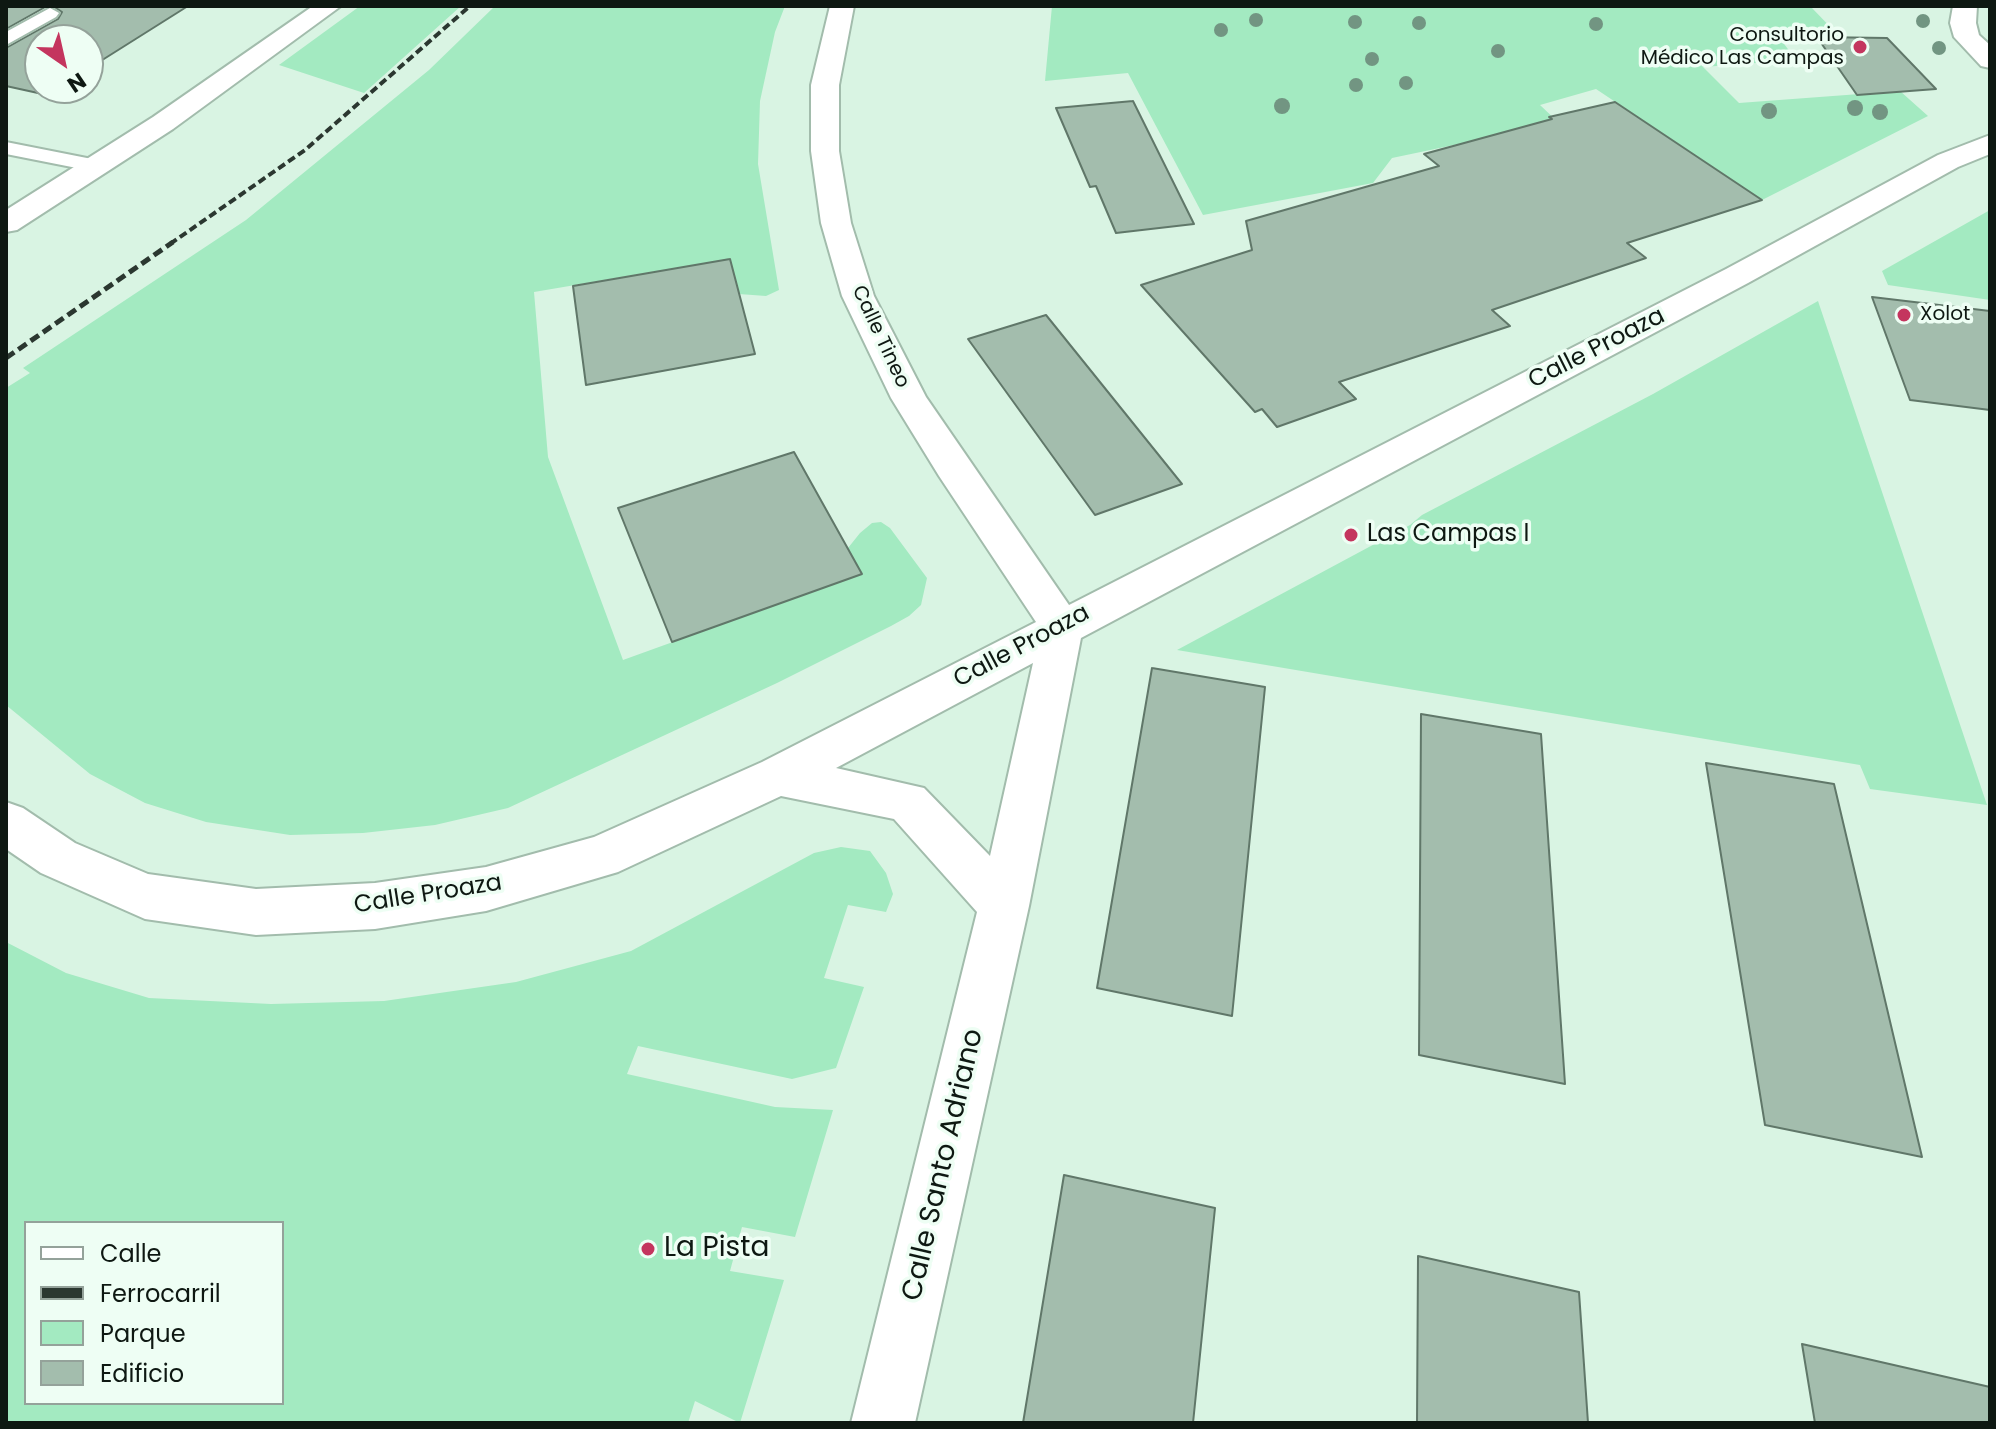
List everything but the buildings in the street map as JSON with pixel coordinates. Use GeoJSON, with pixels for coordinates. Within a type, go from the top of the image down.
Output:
{"type":"FeatureCollection","features":[{"type":"Feature","properties":{"kind":"street"},"geometry":{"type":"LineString","coordinates":[[6,223],[97,166],[329,6]]}},
{"type":"Feature","properties":{"kind":"street","name":"Calle Tineo"},"geometry":{"type":"LineString","coordinates":[[842,6],[825,85],[825,151],[836,223],[858,296],[909,398],[952,467],[1062,627]]}},
{"type":"Feature","properties":{"kind":"street"},"geometry":{"type":"LineString","coordinates":[[1965,6],[1963,23],[1967,37],[1990,60]]}},
{"type":"Feature","properties":{"kind":"street","name":"Calle Proaza"},"geometry":{"type":"LineString","coordinates":[[6,823],[58,858],[145,896],[256,912],[375,906],[486,889],[601,857],[778,776],[1869,206],[1948,161],[1990,144]]}},
{"type":"Feature","properties":{"kind":"street"},"geometry":{"type":"LineString","coordinates":[[6,214],[37,202]]}},
{"type":"Feature","properties":{"kind":"street","name":"Calle Santo Adriano"},"geometry":{"type":"LineString","coordinates":[[883,1423],[1004,906],[1062,627]]}},
{"type":"Feature","properties":{"kind":"street"},"geometry":{"type":"LineString","coordinates":[[778,776],[908,802],[1004,906]]}},
{"type":"Feature","properties":{"kind":"lane"},"geometry":{"type":"LineString","coordinates":[[6,40],[50,13]]}},
{"type":"Feature","properties":{"kind":"lane"},"geometry":{"type":"LineString","coordinates":[[6,148],[97,166]]}},
{"type":"Feature","properties":{"kind":"green space"},"geometry":{"type":"Polygon","coordinates":[[[360,6],[461,6],[364,93],[279,65],[360,6]]]}},
{"type":"Feature","properties":{"kind":"green space"},"geometry":{"type":"Polygon","coordinates":[[[495,6],[785,6],[775,32],[760,101],[758,164],[779,290],[766,296],[739,294],[729,259],[534,292],[548,457],[623,660],[861,574],[848,548],[872,523],[881,522],[890,528],[927,578],[921,605],[891,626],[777,683],[508,808],[435,825],[363,833],[290,835],[206,822],[145,803],[90,774],[6,705],[6,388],[30,373],[23,368],[246,220],[429,70],[495,6]]]}},
{"type":"Feature","properties":{"kind":"green space"},"geometry":{"type":"Polygon","coordinates":[[[1052,6],[1870,6],[1812,8],[1840,37],[1779,37],[1796,60],[1703,67],[1739,103],[1900,91],[1928,116],[1762,200],[1596,89],[1540,105],[1559,123],[1392,158],[1373,183],[1203,215],[1128,73],[1045,81],[1052,6]]]}},
{"type":"Feature","properties":{"kind":"green space"},"geometry":{"type":"Polygon","coordinates":[[[1990,210],[1990,300],[1888,285],[1882,271],[1990,210]]]}},
{"type":"Feature","properties":{"kind":"green space"},"geometry":{"type":"Polygon","coordinates":[[[1818,301],[1987,805],[1870,789],[1860,765],[1177,650],[1410,525],[1422,515],[1653,394],[1818,301]]]}},
{"type":"Feature","properties":{"kind":"green space"},"geometry":{"type":"Polygon","coordinates":[[[841,847],[870,851],[886,873],[893,894],[886,912],[848,905],[824,978],[864,987],[836,1068],[792,1079],[638,1046],[627,1074],[775,1107],[833,1110],[795,1237],[742,1227],[730,1271],[784,1280],[740,1423],[695,1401],[688,1423],[6,1423],[6,942],[66,973],[149,998],[271,1004],[384,1001],[516,982],[631,951],[814,853],[841,847]]]}},
{"type":"Feature","properties":{"kind":"railway"},"geometry":{"type":"LineString","coordinates":[[170,244],[305,150],[470,6]]}},
{"type":"Feature","properties":{"kind":"railway"},"geometry":{"type":"LineString","coordinates":[[6,358],[173,242]]}},
{"type":"Feature","properties":{"kind":"place","name":"Consultorio Médico Las Campas"},"geometry":{"type":"Point","coordinates":[1860,47]}},
{"type":"Feature","properties":{"kind":"place","name":"Xolot"},"geometry":{"type":"Point","coordinates":[1904,315]}},
{"type":"Feature","properties":{"kind":"place","name":"Las Campas I"},"geometry":{"type":"Point","coordinates":[1351,535]}},
{"type":"Feature","properties":{"kind":"place","name":"La Pista"},"geometry":{"type":"Point","coordinates":[648,1249]}}]}
